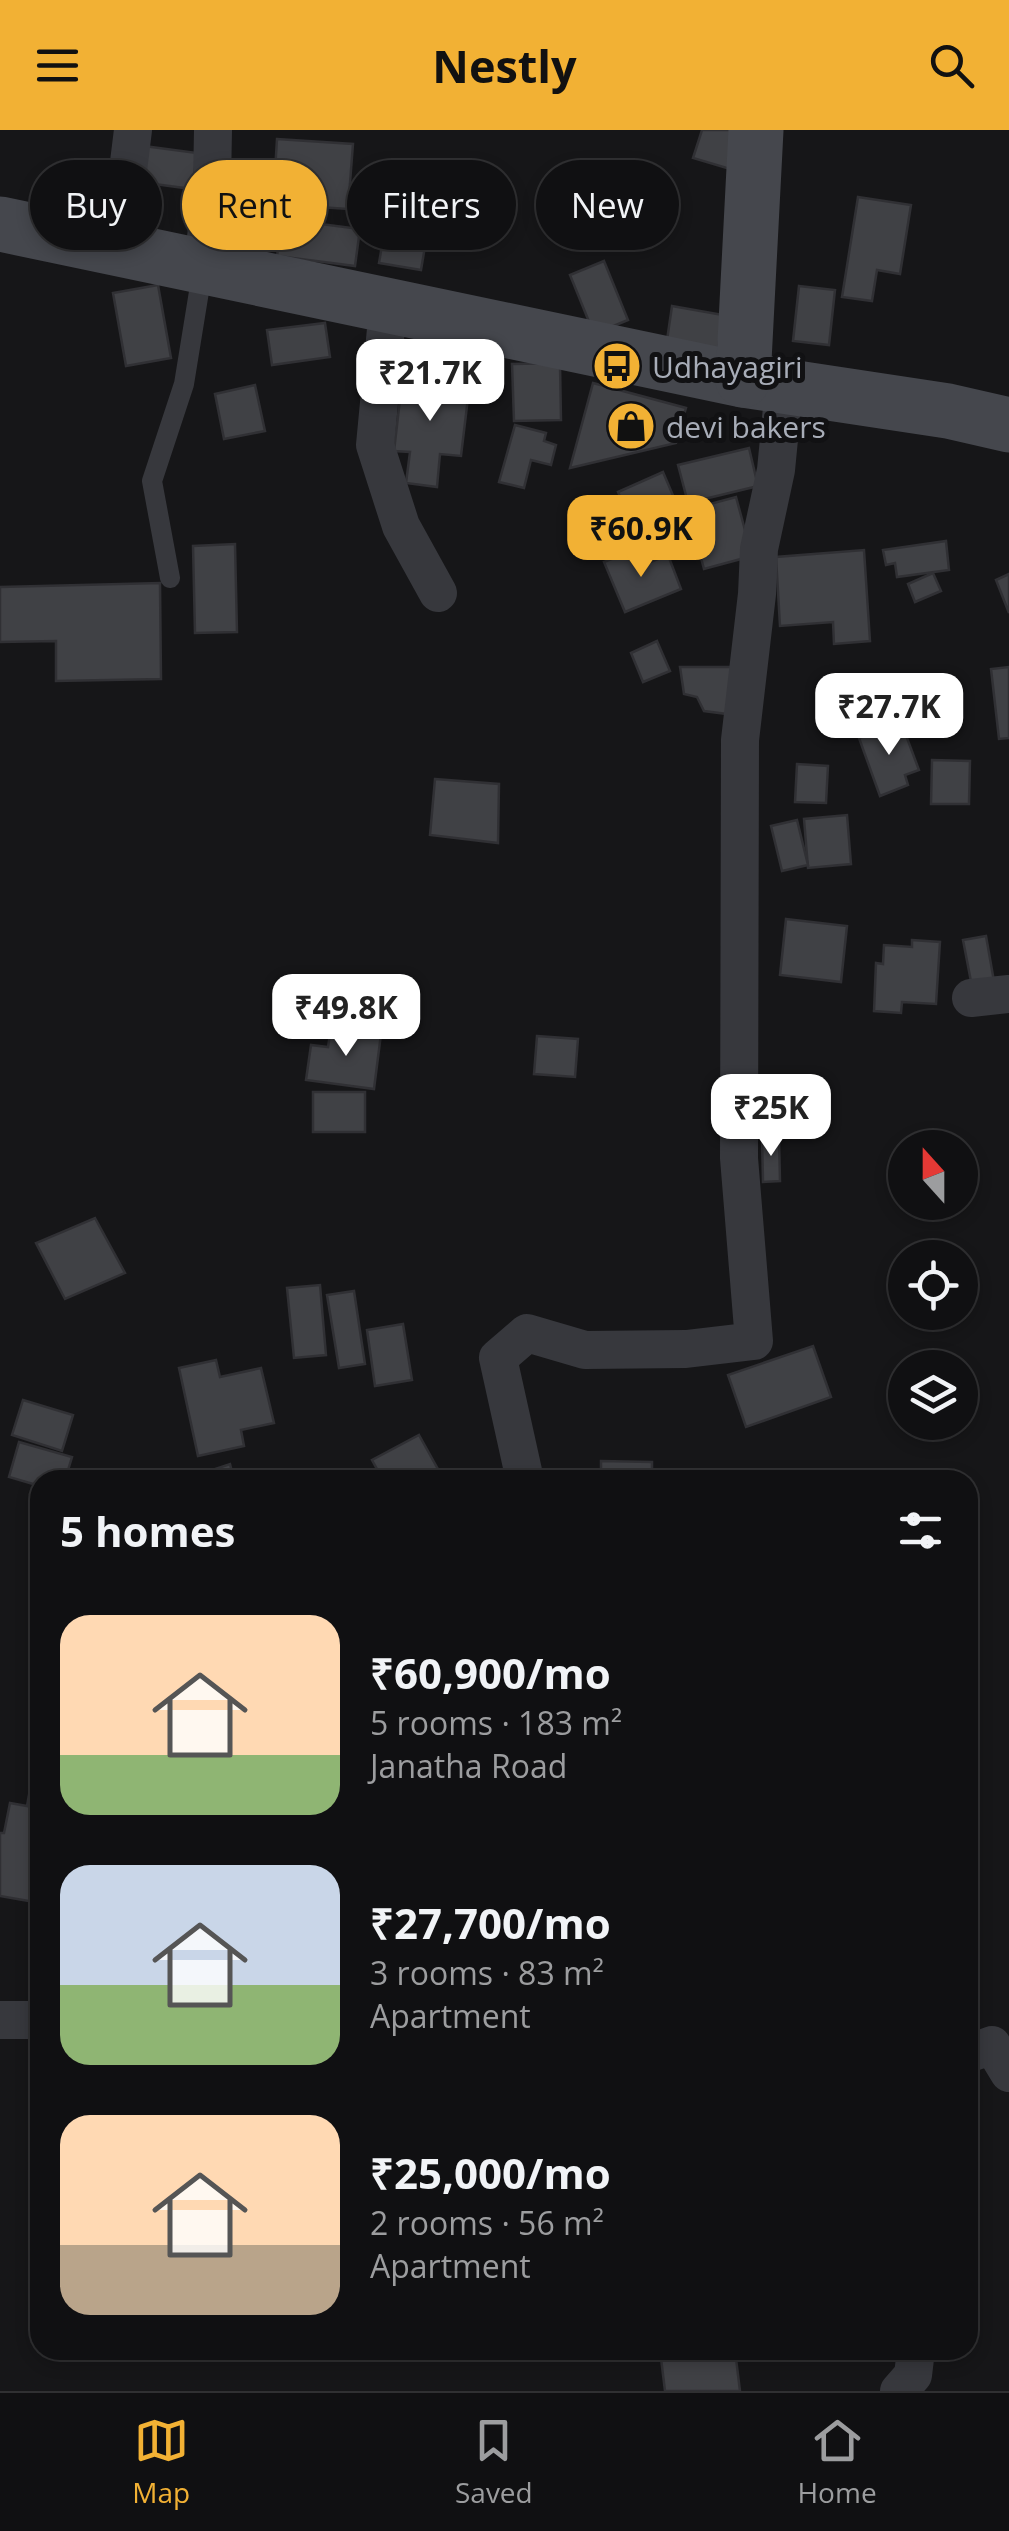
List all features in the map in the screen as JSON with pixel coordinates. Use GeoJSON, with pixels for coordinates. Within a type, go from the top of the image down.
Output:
{"type":"FeatureCollection","features":[{"type":"Feature","properties":{"kind":"main road"},"geometry":{"type":"LineString","coordinates":[[756,130],[764,383]]}},
{"type":"Feature","properties":{"kind":"main road"},"geometry":{"type":"LineString","coordinates":[[0,224],[388,308],[764,383],[948,410],[1009,426]]}},
{"type":"Feature","properties":{"kind":"street"},"geometry":{"type":"LineString","coordinates":[[118,252],[133,130]]}},
{"type":"Feature","properties":{"kind":"street"},"geometry":{"type":"LineString","coordinates":[[203,265],[213,130]]}},
{"type":"Feature","properties":{"kind":"street"},"geometry":{"type":"LineString","coordinates":[[388,308],[375,445],[401,526],[438,593]]}},
{"type":"Feature","properties":{"kind":"street"},"geometry":{"type":"LineString","coordinates":[[523,1470],[498,1358],[526,1333],[585,1350],[686,1349],[754,1340],[739,1158],[740,740],[759,549],[776,470],[764,383]]}},
{"type":"Feature","properties":{"kind":"street"},"geometry":{"type":"LineString","coordinates":[[971,998],[1009,994]]}},
{"type":"Feature","properties":{"kind":"street"},"geometry":{"type":"LineString","coordinates":[[0,2020],[30,2020]]}},
{"type":"Feature","properties":{"kind":"street"},"geometry":{"type":"LineString","coordinates":[[978,2050],[992,2045],[1009,2073]]}},
{"type":"Feature","properties":{"kind":"street"},"geometry":{"type":"LineString","coordinates":[[899,2391],[913,2375],[915,2360]]}},
{"type":"Feature","properties":{"kind":"lane"},"geometry":{"type":"LineString","coordinates":[[170,578],[152,481],[184,384],[203,265]]}},
{"type":"Feature","properties":{"kind":"building"},"geometry":{"type":"Polygon","coordinates":[[[702,130],[742,130],[730,169],[693,158],[702,130]]]}},
{"type":"Feature","properties":{"kind":"building"},"geometry":{"type":"Polygon","coordinates":[[[277,139],[353,144],[352,160],[347,160],[347,209],[327,208],[327,160],[276,160],[277,139]]]}},
{"type":"Feature","properties":{"kind":"building"},"geometry":{"type":"Polygon","coordinates":[[[144,146],[197,153],[196,160],[182,160],[182,188],[162,185],[162,160],[142,160],[144,146]]]}},
{"type":"Feature","properties":{"kind":"building"},"geometry":{"type":"Polygon","coordinates":[[[858,197],[911,205],[900,274],[877,270],[872,301],[842,297],[858,197]]]}},
{"type":"Feature","properties":{"kind":"building"},"geometry":{"type":"Polygon","coordinates":[[[327,225],[347,227],[347,250],[357,250],[355,266],[277,256],[278,250],[327,250],[327,225]]]}},
{"type":"Feature","properties":{"kind":"building"},"geometry":{"type":"Polygon","coordinates":[[[381,250],[424,250],[421,270],[379,263],[381,250]]]}},
{"type":"Feature","properties":{"kind":"building"},"geometry":{"type":"Polygon","coordinates":[[[604,261],[628,320],[594,334],[570,275],[604,261]]]}},
{"type":"Feature","properties":{"kind":"building"},"geometry":{"type":"Polygon","coordinates":[[[158,285],[171,358],[126,366],[113,293],[158,285]]]}},
{"type":"Feature","properties":{"kind":"building"},"geometry":{"type":"Polygon","coordinates":[[[799,286],[835,290],[829,345],[793,341],[799,286]]]}},
{"type":"Feature","properties":{"kind":"building"},"geometry":{"type":"Polygon","coordinates":[[[672,306],[723,315],[717,355],[666,347],[672,306]]]}},
{"type":"Feature","properties":{"kind":"building"},"geometry":{"type":"Polygon","coordinates":[[[325,323],[330,357],[272,365],[267,330],[325,323]]]}},
{"type":"Feature","properties":{"kind":"building"},"geometry":{"type":"Polygon","coordinates":[[[560,363],[561,420],[514,421],[512,364],[560,363]]]}},
{"type":"Feature","properties":{"kind":"building"},"geometry":{"type":"Polygon","coordinates":[[[403,373],[470,381],[461,456],[440,454],[437,487],[406,483],[410,452],[394,451],[403,373]]]}},
{"type":"Feature","properties":{"kind":"building","name":"devi bakers"},"geometry":{"type":"Polygon","coordinates":[[[593,383],[686,408],[676,443],[570,468],[593,383]]]}},
{"type":"Feature","properties":{"kind":"building"},"geometry":{"type":"Polygon","coordinates":[[[255,385],[265,431],[224,439],[215,394],[255,385]]]}},
{"type":"Feature","properties":{"kind":"building"},"geometry":{"type":"Polygon","coordinates":[[[515,425],[546,433],[544,441],[556,445],[551,465],[531,460],[524,488],[499,482],[515,425]]]}},
{"type":"Feature","properties":{"kind":"building"},"geometry":{"type":"Polygon","coordinates":[[[749,448],[758,486],[688,503],[678,465],[749,448]]]}},
{"type":"Feature","properties":{"kind":"building"},"geometry":{"type":"Polygon","coordinates":[[[663,472],[689,533],[644,552],[618,492],[663,472]]]}},
{"type":"Feature","properties":{"kind":"building"},"geometry":{"type":"Polygon","coordinates":[[[736,497],[752,556],[704,569],[688,510],[736,497]]]}},
{"type":"Feature","properties":{"kind":"building"},"geometry":{"type":"Polygon","coordinates":[[[946,541],[949,570],[897,577],[895,563],[886,565],[883,550],[946,541]]]}},
{"type":"Feature","properties":{"kind":"building"},"geometry":{"type":"Polygon","coordinates":[[[235,544],[237,632],[195,633],[193,546],[235,544]]]}},
{"type":"Feature","properties":{"kind":"building"},"geometry":{"type":"Polygon","coordinates":[[[864,550],[870,641],[834,644],[833,622],[780,626],[776,557],[864,550]]]}},
{"type":"Feature","properties":{"kind":"building"},"geometry":{"type":"Polygon","coordinates":[[[631,551],[638,567],[668,555],[681,589],[625,612],[604,562],[631,551]]]}},
{"type":"Feature","properties":{"kind":"building"},"geometry":{"type":"Polygon","coordinates":[[[933,573],[941,591],[915,602],[908,584],[933,573]]]}},
{"type":"Feature","properties":{"kind":"building"},"geometry":{"type":"Polygon","coordinates":[[[1009,574],[1009,613],[996,580],[1009,574]]]}},
{"type":"Feature","properties":{"kind":"building"},"geometry":{"type":"Polygon","coordinates":[[[160,583],[161,679],[56,681],[56,641],[0,642],[0,587],[160,583]]]}},
{"type":"Feature","properties":{"kind":"building"},"geometry":{"type":"Polygon","coordinates":[[[657,641],[670,671],[643,682],[631,653],[657,641]]]}},
{"type":"Feature","properties":{"kind":"building"},"geometry":{"type":"Polygon","coordinates":[[[680,667],[733,667],[727,714],[704,711],[697,697],[684,694],[680,667]]]}},
{"type":"Feature","properties":{"kind":"building"},"geometry":{"type":"Polygon","coordinates":[[[1009,667],[1009,738],[999,739],[991,669],[1009,667]]]}},
{"type":"Feature","properties":{"kind":"building"},"geometry":{"type":"Polygon","coordinates":[[[901,722],[919,770],[905,775],[908,785],[880,796],[859,738],[901,722]]]}},
{"type":"Feature","properties":{"kind":"building"},"geometry":{"type":"Polygon","coordinates":[[[932,760],[970,761],[969,804],[931,804],[932,760]]]}},
{"type":"Feature","properties":{"kind":"building"},"geometry":{"type":"Polygon","coordinates":[[[797,764],[828,766],[826,803],[795,802],[797,764]]]}},
{"type":"Feature","properties":{"kind":"building"},"geometry":{"type":"Polygon","coordinates":[[[435,779],[499,784],[498,843],[430,835],[435,779]]]}},
{"type":"Feature","properties":{"kind":"building"},"geometry":{"type":"Polygon","coordinates":[[[847,815],[851,864],[808,868],[804,819],[847,815]]]}},
{"type":"Feature","properties":{"kind":"building"},"geometry":{"type":"Polygon","coordinates":[[[797,820],[808,865],[782,871],[771,826],[797,820]]]}},
{"type":"Feature","properties":{"kind":"building"},"geometry":{"type":"Polygon","coordinates":[[[786,919],[847,926],[841,982],[780,975],[786,919]]]}},
{"type":"Feature","properties":{"kind":"building"},"geometry":{"type":"Polygon","coordinates":[[[986,936],[995,987],[973,992],[963,940],[986,936]]]}},
{"type":"Feature","properties":{"kind":"building"},"geometry":{"type":"Polygon","coordinates":[[[912,940],[940,942],[936,1004],[902,1002],[901,1013],[874,1011],[876,963],[883,964],[884,945],[912,947],[912,940]]]}},
{"type":"Feature","properties":{"kind":"building"},"geometry":{"type":"Polygon","coordinates":[[[331,1028],[381,1034],[374,1089],[306,1080],[311,1045],[328,1047],[331,1028]]]}},
{"type":"Feature","properties":{"kind":"building"},"geometry":{"type":"Polygon","coordinates":[[[537,1036],[578,1039],[575,1077],[534,1074],[537,1036]]]}},
{"type":"Feature","properties":{"kind":"building"},"geometry":{"type":"Polygon","coordinates":[[[313,1092],[365,1092],[365,1132],[313,1132],[313,1092]]]}},
{"type":"Feature","properties":{"kind":"building"},"geometry":{"type":"Polygon","coordinates":[[[762,1137],[779,1137],[780,1181],[763,1182],[762,1137]]]}},
{"type":"Feature","properties":{"kind":"building"},"geometry":{"type":"Polygon","coordinates":[[[95,1218],[125,1273],[65,1299],[36,1243],[95,1218]]]}},
{"type":"Feature","properties":{"kind":"building"},"geometry":{"type":"Polygon","coordinates":[[[320,1285],[326,1355],[294,1358],[287,1288],[320,1285]]]}},
{"type":"Feature","properties":{"kind":"building"},"geometry":{"type":"Polygon","coordinates":[[[354,1291],[365,1364],[339,1368],[327,1295],[354,1291]]]}},
{"type":"Feature","properties":{"kind":"building"},"geometry":{"type":"Polygon","coordinates":[[[403,1324],[412,1380],[375,1386],[367,1330],[403,1324]]]}},
{"type":"Feature","properties":{"kind":"building"},"geometry":{"type":"Polygon","coordinates":[[[813,1346],[831,1397],[746,1427],[728,1375],[813,1346]]]}},
{"type":"Feature","properties":{"kind":"building"},"geometry":{"type":"Polygon","coordinates":[[[216,1360],[220,1377],[261,1368],[274,1423],[241,1430],[244,1446],[198,1456],[179,1368],[216,1360]]]}},
{"type":"Feature","properties":{"kind":"building"},"geometry":{"type":"Polygon","coordinates":[[[23,1400],[73,1415],[62,1451],[12,1435],[23,1400]]]}},
{"type":"Feature","properties":{"kind":"building"},"geometry":{"type":"Polygon","coordinates":[[[419,1435],[438,1470],[378,1470],[372,1460],[419,1435]]]}},
{"type":"Feature","properties":{"kind":"building"},"geometry":{"type":"Polygon","coordinates":[[[19,1442],[72,1457],[68,1470],[30,1470],[30,1483],[9,1477],[19,1442]]]}},
{"type":"Feature","properties":{"kind":"building"},"geometry":{"type":"Polygon","coordinates":[[[601,1461],[652,1462],[652,1470],[601,1470],[601,1461]]]}},
{"type":"Feature","properties":{"kind":"building"},"geometry":{"type":"Polygon","coordinates":[[[30,1789],[30,1901],[0,1896],[0,1833],[4,1833],[10,1803],[27,1806],[30,1789]]]}},
{"type":"Feature","properties":{"kind":"building"},"geometry":{"type":"Polygon","coordinates":[[[661,2360],[736,2360],[740,2391],[665,2391],[661,2360]]]}},
{"type":"Feature","properties":{"kind":"place","name":"Udhayagiri"},"geometry":{"type":"Point","coordinates":[617,366]}},
{"type":"Feature","properties":{"kind":"place","name":"devi bakers"},"geometry":{"type":"Point","coordinates":[631,426]}}]}
